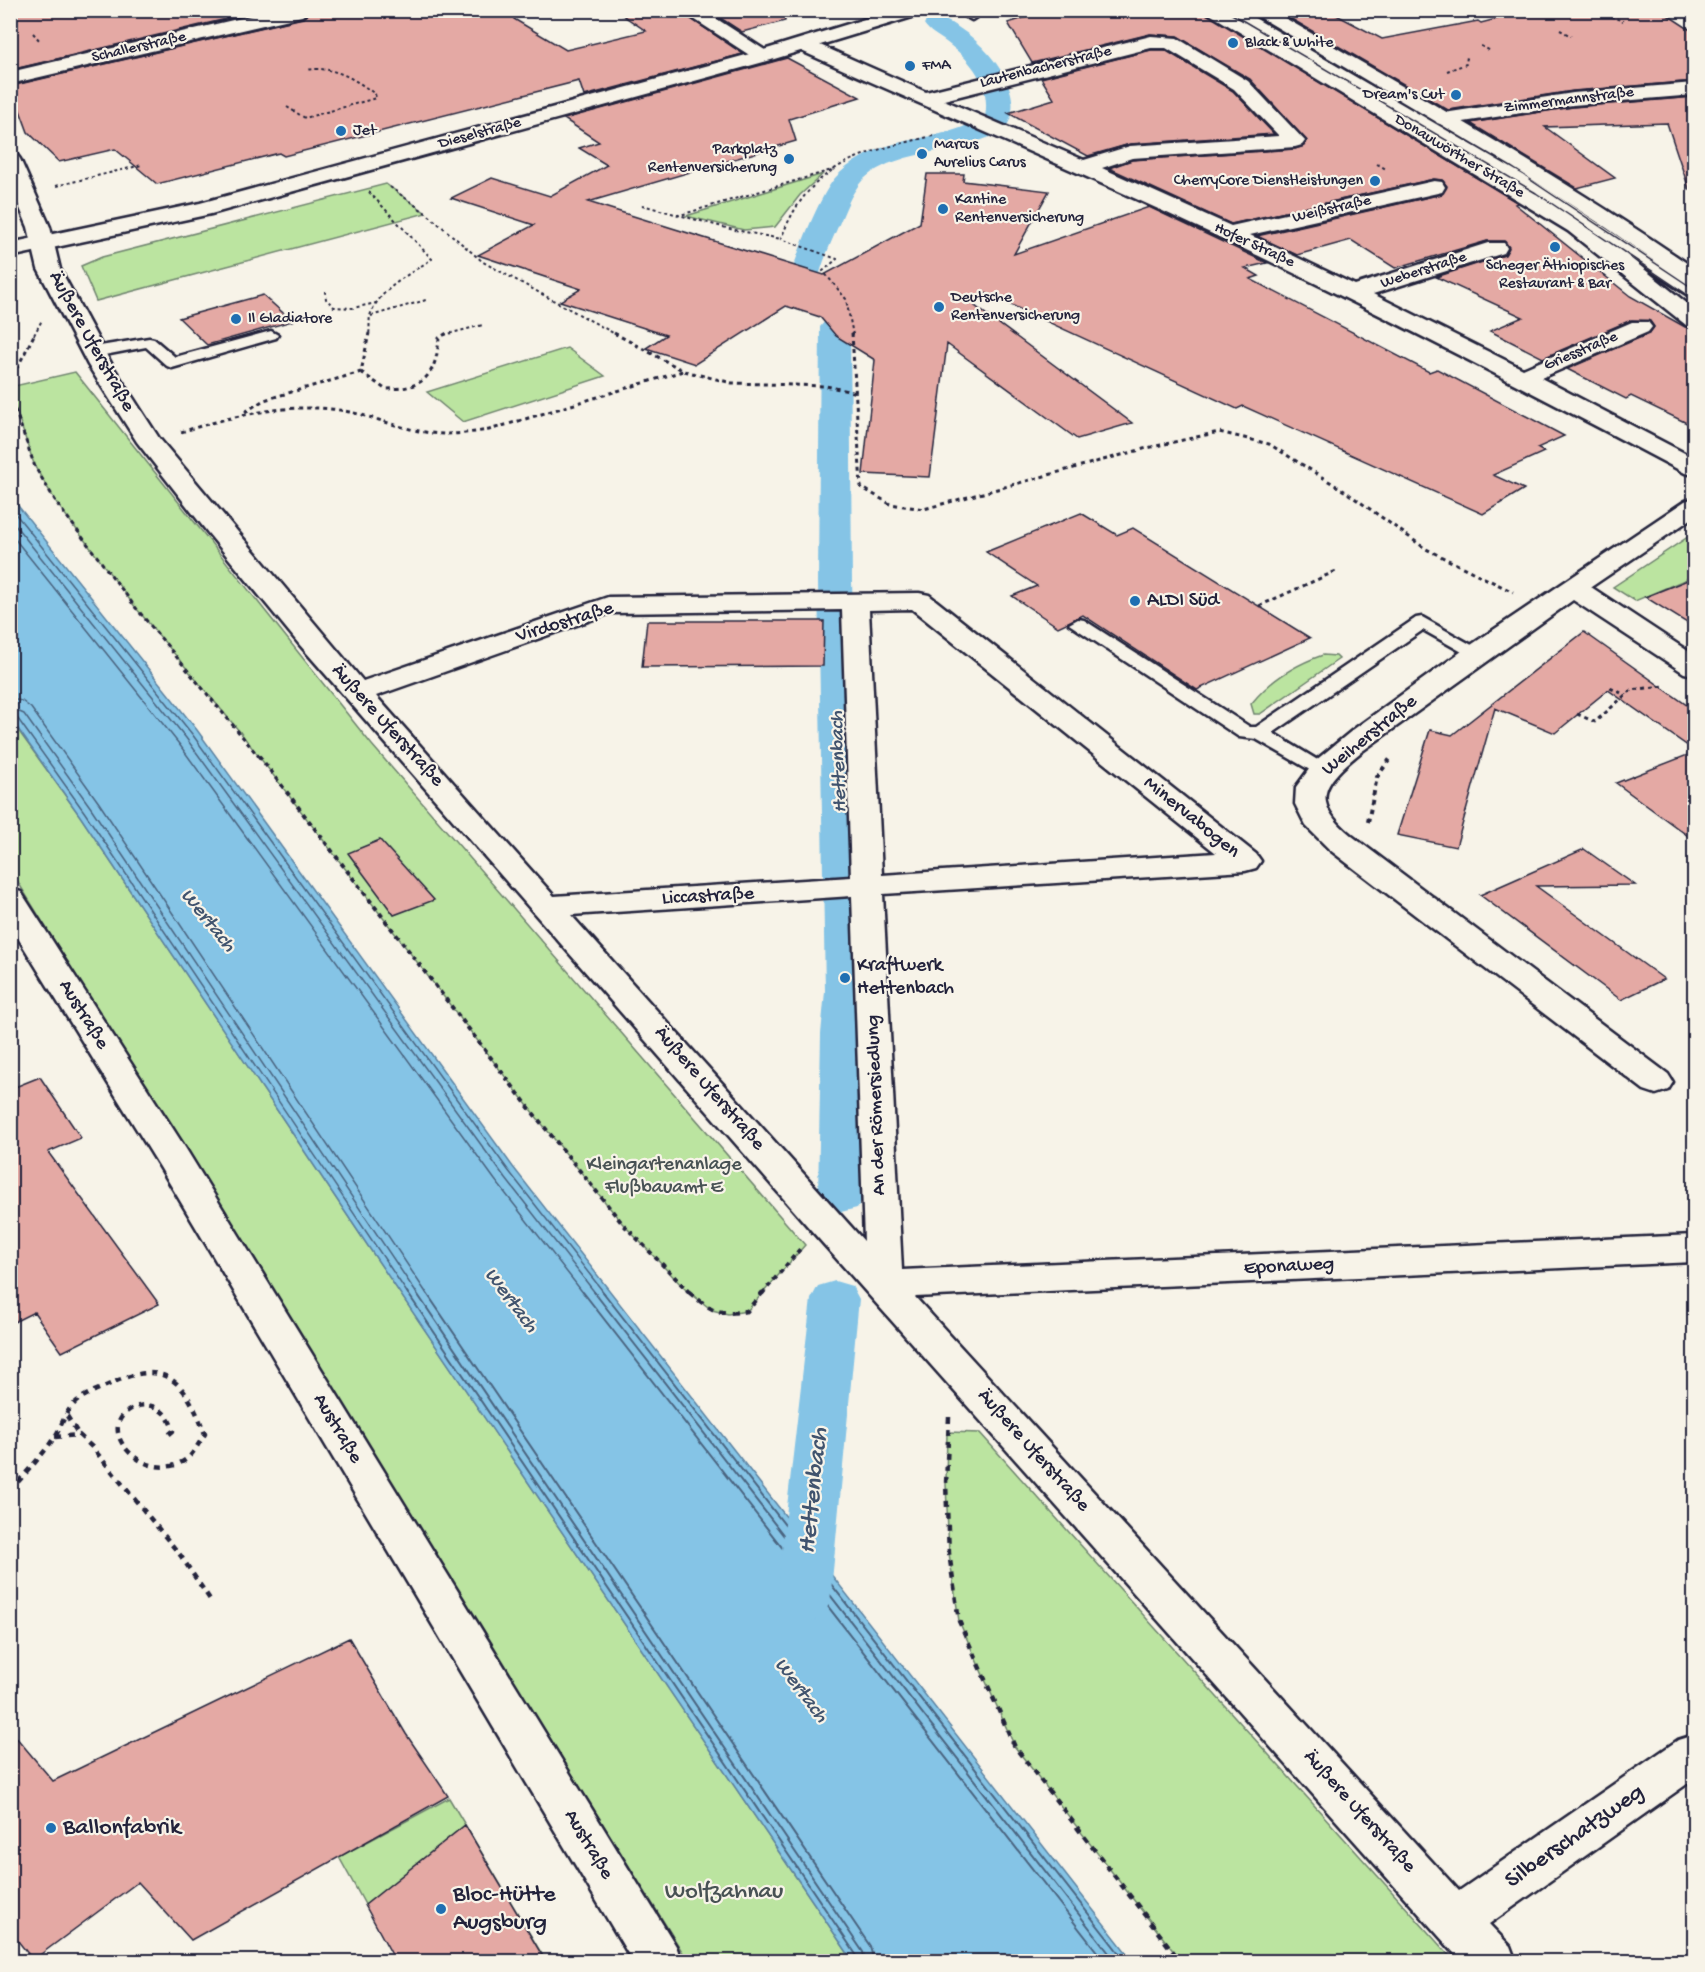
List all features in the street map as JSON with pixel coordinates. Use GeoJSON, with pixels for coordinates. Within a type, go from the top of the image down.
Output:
{"type":"FeatureCollection","features":[{"type":"Feature","properties":{"kind":"street","name":"Schallerstraße"},"geometry":{"type":"LineString","coordinates":[[10,78],[302,10]]}},
{"type":"Feature","properties":{"kind":"street"},"geometry":{"type":"LineString","coordinates":[[689,10],[764,56]]}},
{"type":"Feature","properties":{"kind":"street","name":"Dieselstraße"},"geometry":{"type":"LineString","coordinates":[[10,250],[362,176],[915,10]]}},
{"type":"Feature","properties":{"kind":"street","name":"Donauwörther Straße"},"geometry":{"type":"LineString","coordinates":[[1212,10],[1576,226],[1695,320]]}},
{"type":"Feature","properties":{"kind":"street","name":"Donauwörther Straße"},"geometry":{"type":"LineString","coordinates":[[1257,10],[1444,119],[1615,223],[1695,278]]}},
{"type":"Feature","properties":{"kind":"street","name":"Lautenbacherstraße"},"geometry":{"type":"LineString","coordinates":[[922,99],[1151,42],[1170,42],[1252,94],[1295,141],[1130,152],[1081,168]]}},
{"type":"Feature","properties":{"kind":"street","name":"Hofer Straße"},"geometry":{"type":"LineString","coordinates":[[804,45],[1229,233],[1522,378],[1695,468]]}},
{"type":"Feature","properties":{"kind":"street","name":"Zimmermannstraße"},"geometry":{"type":"LineString","coordinates":[[1444,119],[1573,99],[1695,89]]}},
{"type":"Feature","properties":{"kind":"street","name":"Äußere Uferstraße"},"geometry":{"type":"LineString","coordinates":[[10,159],[39,227],[49,269],[94,352],[149,442],[309,638],[549,906],[824,1221],[1493,1962]]}},
{"type":"Feature","properties":{"kind":"street","name":"Weißstraße"},"geometry":{"type":"LineString","coordinates":[[1229,233],[1434,187]]}},
{"type":"Feature","properties":{"kind":"street","name":"Weberstraße"},"geometry":{"type":"LineString","coordinates":[[1353,293],[1496,248]]}},
{"type":"Feature","properties":{"kind":"street","name":"Griesstraße"},"geometry":{"type":"LineString","coordinates":[[1522,378],[1640,327]]}},
{"type":"Feature","properties":{"kind":"street","name":"Weiherstraße"},"geometry":{"type":"LineString","coordinates":[[1656,1082],[1324,829],[1310,805],[1312,785],[1322,771],[1359,740],[1478,652],[1695,506]]}},
{"type":"Feature","properties":{"kind":"street"},"geometry":{"type":"LineString","coordinates":[[1572,587],[1695,667]]}},
{"type":"Feature","properties":{"kind":"street","name":"Minervabogen"},"geometry":{"type":"LineString","coordinates":[[855,602],[919,601],[1245,861],[868,887]]}},
{"type":"Feature","properties":{"kind":"street","name":"Virdostraße"},"geometry":{"type":"LineString","coordinates":[[357,693],[608,605],[855,602]]}},
{"type":"Feature","properties":{"kind":"street","name":"An der Römersiedlung"},"geometry":{"type":"LineString","coordinates":[[855,602],[884,1285]]}},
{"type":"Feature","properties":{"kind":"street","name":"Liccastraße"},"geometry":{"type":"LineString","coordinates":[[549,906],[868,887]]}},
{"type":"Feature","properties":{"kind":"street","name":"Austraße"},"geometry":{"type":"LineString","coordinates":[[10,899],[173,1158],[659,1962]]}},
{"type":"Feature","properties":{"kind":"street","name":"Eponaweg"},"geometry":{"type":"LineString","coordinates":[[884,1285],[1695,1248]]}},
{"type":"Feature","properties":{"kind":"street","name":"Silberschatzweg"},"geometry":{"type":"LineString","coordinates":[[1456,1920],[1695,1754]]}},
{"type":"Feature","properties":{"kind":"lane"},"geometry":{"type":"LineString","coordinates":[[959,10],[972,16]]}},
{"type":"Feature","properties":{"kind":"lane"},"geometry":{"type":"LineString","coordinates":[[1232,10],[1542,192],[1695,293]]}},
{"type":"Feature","properties":{"kind":"lane"},"geometry":{"type":"LineString","coordinates":[[1576,226],[1617,242]]}},
{"type":"Feature","properties":{"kind":"lane"},"geometry":{"type":"LineString","coordinates":[[94,352],[149,342],[171,363],[271,335]]}},
{"type":"Feature","properties":{"kind":"lane"},"geometry":{"type":"LineString","coordinates":[[1260,733],[1422,622],[1478,652]]}},
{"type":"Feature","properties":{"kind":"lane"},"geometry":{"type":"LineString","coordinates":[[1078,624],[1246,733],[1260,733],[1322,771]]}},
{"type":"Feature","properties":{"kind":"lane"},"geometry":{"type":"LineString","coordinates":[[357,693],[396,679],[412,679],[467,660]]}},
{"type":"Feature","properties":{"kind":"path"},"geometry":{"type":"LineString","coordinates":[[1594,10],[1623,21]]}},
{"type":"Feature","properties":{"kind":"path"},"geometry":{"type":"LineString","coordinates":[[1560,30],[1570,36]]}},
{"type":"Feature","properties":{"kind":"path"},"geometry":{"type":"LineString","coordinates":[[33,33],[40,42]]}},
{"type":"Feature","properties":{"kind":"path"},"geometry":{"type":"LineString","coordinates":[[1481,46],[1491,51]]}},
{"type":"Feature","properties":{"kind":"path"},"geometry":{"type":"LineString","coordinates":[[1447,71],[1466,64],[1467,56]]}},
{"type":"Feature","properties":{"kind":"path"},"geometry":{"type":"LineString","coordinates":[[286,107],[305,118],[376,98],[375,94],[357,81],[322,67],[308,70]]}},
{"type":"Feature","properties":{"kind":"path"},"geometry":{"type":"LineString","coordinates":[[781,239],[793,210],[803,196],[840,168],[874,149],[991,128]]}},
{"type":"Feature","properties":{"kind":"path"},"geometry":{"type":"LineString","coordinates":[[25,194],[142,165]]}},
{"type":"Feature","properties":{"kind":"path"},"geometry":{"type":"LineString","coordinates":[[677,216],[840,168]]}},
{"type":"Feature","properties":{"kind":"path"},"geometry":{"type":"LineString","coordinates":[[361,372],[369,342],[370,316],[377,303],[388,290],[432,259],[362,176]]}},
{"type":"Feature","properties":{"kind":"path"},"geometry":{"type":"LineString","coordinates":[[362,176],[426,213],[483,262],[684,371],[732,383],[768,386],[826,386],[857,393]]}},
{"type":"Feature","properties":{"kind":"path"},"geometry":{"type":"LineString","coordinates":[[642,205],[677,216],[781,239],[837,259],[823,271],[846,299],[854,342],[861,487],[887,505],[924,509],[1147,448],[1219,432],[1269,444],[1346,492],[1426,549],[1544,607]]}},
{"type":"Feature","properties":{"kind":"path"},"geometry":{"type":"LineString","coordinates":[[325,291],[326,299],[334,307],[353,308],[377,303]]}},
{"type":"Feature","properties":{"kind":"path"},"geometry":{"type":"LineString","coordinates":[[370,316],[426,300]]}},
{"type":"Feature","properties":{"kind":"path"},"geometry":{"type":"LineString","coordinates":[[10,382],[45,315],[68,304]]}},
{"type":"Feature","properties":{"kind":"path"},"geometry":{"type":"LineString","coordinates":[[361,372],[385,389],[415,386],[427,379],[438,358],[439,338],[447,333],[483,325]]}},
{"type":"Feature","properties":{"kind":"path"},"geometry":{"type":"LineString","coordinates":[[242,413],[317,408],[353,412],[425,432],[456,434],[489,430],[684,371]]}},
{"type":"Feature","properties":{"kind":"path"},"geometry":{"type":"LineString","coordinates":[[149,442],[242,413],[264,400],[361,372]]}},
{"type":"Feature","properties":{"kind":"path"},"geometry":{"type":"LineString","coordinates":[[10,395],[35,466],[58,505],[136,608],[240,732],[534,1114],[622,1223],[659,1264],[711,1310],[728,1314],[747,1311],[824,1221]]}},
{"type":"Feature","properties":{"kind":"path"},"geometry":{"type":"LineString","coordinates":[[1259,606],[1336,571]]}},
{"type":"Feature","properties":{"kind":"path"},"geometry":{"type":"LineString","coordinates":[[1577,714],[1595,722],[1630,690],[1656,689],[1666,685]]}},
{"type":"Feature","properties":{"kind":"path"},"geometry":{"type":"LineString","coordinates":[[1610,688],[1626,695]]}},
{"type":"Feature","properties":{"kind":"path"},"geometry":{"type":"LineString","coordinates":[[1367,830],[1377,777],[1396,750]]}},
{"type":"Feature","properties":{"kind":"path"},"geometry":{"type":"LineString","coordinates":[[952,1362],[946,1484],[949,1553],[959,1621],[1016,1747],[1068,1819],[1181,1962]]}},
{"type":"Feature","properties":{"kind":"path"},"geometry":{"type":"LineString","coordinates":[[10,1491],[54,1438],[74,1403],[120,1378],[147,1369],[160,1370],[172,1376],[185,1390],[197,1410],[205,1434],[198,1449],[172,1467],[160,1469],[144,1467],[131,1455],[117,1427],[124,1413],[136,1406],[152,1404],[159,1407],[172,1421],[173,1431],[167,1436]]}},
{"type":"Feature","properties":{"kind":"path"},"geometry":{"type":"LineString","coordinates":[[67,1416],[79,1435],[108,1466],[181,1556],[210,1600]]}},
{"type":"Feature","properties":{"kind":"path"},"geometry":{"type":"LineString","coordinates":[[54,1438],[79,1435]]}},
{"type":"Feature","properties":{"kind":"green space"},"geometry":{"type":"Polygon","coordinates":[[[823,174],[800,195],[775,227],[744,230],[686,216],[823,174]]]}},
{"type":"Feature","properties":{"kind":"green space"},"geometry":{"type":"Polygon","coordinates":[[[386,184],[426,213],[96,301],[81,266],[102,257],[386,184]]]}},
{"type":"Feature","properties":{"kind":"green space"},"geometry":{"type":"Polygon","coordinates":[[[567,348],[605,376],[463,422],[427,392],[567,348]]]}},
{"type":"Feature","properties":{"kind":"green space","name":"Kleingartenanlage Flußbauamt E"},"geometry":{"type":"Polygon","coordinates":[[[75,372],[372,745],[805,1245],[747,1311],[728,1314],[712,1310],[685,1289],[622,1223],[534,1114],[240,732],[136,608],[58,505],[35,467],[10,387],[75,372]]]}},
{"type":"Feature","properties":{"kind":"green space"},"geometry":{"type":"Polygon","coordinates":[[[1694,533],[1694,576],[1635,601],[1613,587],[1694,533]]]}},
{"type":"Feature","properties":{"kind":"green space"},"geometry":{"type":"Polygon","coordinates":[[[1323,655],[1336,656],[1339,659],[1260,714],[1254,714],[1251,704],[1274,681],[1292,669],[1323,655]]]}},
{"type":"Feature","properties":{"kind":"green space","name":"Wolfzahnau"},"geometry":{"type":"Polygon","coordinates":[[[10,719],[80,816],[372,1252],[853,1961],[688,1961],[11,871],[10,719]]]}},
{"type":"Feature","properties":{"kind":"green space"},"geometry":{"type":"Polygon","coordinates":[[[947,1432],[980,1433],[1454,1961],[1181,1961],[1015,1747],[959,1621],[949,1553],[946,1484],[947,1432]]]}},
{"type":"Feature","properties":{"kind":"green space","name":"Bloc-Hütte Augsburg"},"geometry":{"type":"Polygon","coordinates":[[[449,1798],[546,1961],[396,1961],[339,1857],[449,1798]]]}},
{"type":"Feature","properties":{"kind":"water","name":"Wertach"},"geometry":{"type":"Polygon","coordinates":[[[11,497],[197,730],[513,1167],[1133,1961],[853,1961],[372,1252],[80,816],[11,719],[11,497]]]}},
{"type":"Feature","properties":{"kind":"building"},"geometry":{"type":"Polygon","coordinates":[[[10,10],[264,10],[10,70],[10,10]]]}},
{"type":"Feature","properties":{"kind":"building"},"geometry":{"type":"Polygon","coordinates":[[[313,10],[513,10],[514,19],[566,50],[646,31],[615,10],[678,10],[743,54],[584,96],[579,81],[284,156],[279,153],[157,184],[115,149],[59,162],[28,132],[11,86],[303,18],[313,10]]]}},
{"type":"Feature","properties":{"kind":"building"},"geometry":{"type":"Polygon","coordinates":[[[708,10],[784,10],[785,21],[742,32],[708,10]]]}},
{"type":"Feature","properties":{"kind":"building"},"geometry":{"type":"Polygon","coordinates":[[[1049,10],[1201,10],[1518,203],[1515,204],[1630,296],[1685,327],[1695,329],[1695,427],[1631,396],[1626,399],[1567,369],[1649,334],[1654,327],[1650,321],[1631,320],[1543,358],[1490,331],[1523,317],[1436,277],[1505,255],[1509,247],[1504,241],[1487,241],[1395,268],[1351,240],[1297,255],[1257,236],[1442,194],[1447,186],[1442,180],[1434,179],[1231,224],[1109,168],[1132,160],[1295,149],[1304,146],[1307,141],[1250,79],[1177,36],[1150,34],[1032,63],[1008,23],[1049,10]]]}},
{"type":"Feature","properties":{"kind":"building"},"geometry":{"type":"Polygon","coordinates":[[[1276,10],[1327,10],[1382,39],[1478,21],[1481,23],[1531,10],[1660,10],[1695,33],[1695,81],[1573,91],[1448,110],[1276,10]]]}},
{"type":"Feature","properties":{"kind":"building"},"geometry":{"type":"Polygon","coordinates":[[[1151,50],[1165,50],[1233,91],[1274,134],[1130,144],[1088,156],[1008,113],[1054,99],[1041,78],[1151,50]]]}},
{"type":"Feature","properties":{"kind":"building"},"geometry":{"type":"Polygon","coordinates":[[[787,58],[860,97],[789,119],[796,141],[588,202],[824,275],[920,223],[927,174],[964,174],[963,181],[1049,191],[1014,254],[1149,207],[1267,263],[1245,268],[1259,276],[1250,279],[1429,372],[1437,369],[1564,436],[1537,448],[1544,452],[1493,475],[1524,489],[1483,514],[1243,406],[1237,409],[983,292],[975,306],[1132,423],[1077,439],[947,344],[930,477],[863,474],[875,360],[836,336],[820,317],[786,306],[695,364],[646,348],[666,335],[560,301],[581,289],[478,255],[534,225],[451,198],[492,178],[550,196],[607,165],[579,148],[599,142],[564,119],[787,58]]]}},
{"type":"Feature","properties":{"kind":"building"},"geometry":{"type":"Polygon","coordinates":[[[1695,97],[1695,188],[1689,189],[1667,123],[1545,127],[1615,178],[1577,188],[1470,123],[1573,107],[1695,97]]]}},
{"type":"Feature","properties":{"kind":"building","name":"Il Gladiatore"},"geometry":{"type":"Polygon","coordinates":[[[263,295],[292,321],[207,345],[179,318],[263,295]]]}},
{"type":"Feature","properties":{"kind":"building","name":"ALDI Süd"},"geometry":{"type":"Polygon","coordinates":[[[1081,513],[1117,535],[1133,528],[1310,638],[1197,690],[1083,615],[1058,627],[1012,596],[1037,586],[986,552],[1081,513]]]}},
{"type":"Feature","properties":{"kind":"building"},"geometry":{"type":"Polygon","coordinates":[[[1695,577],[1695,628],[1645,597],[1695,577]]]}},
{"type":"Feature","properties":{"kind":"building"},"geometry":{"type":"Polygon","coordinates":[[[647,621],[824,621],[823,666],[642,667],[647,621]]]}},
{"type":"Feature","properties":{"kind":"building"},"geometry":{"type":"Polygon","coordinates":[[[1584,632],[1695,711],[1695,751],[1608,690],[1555,733],[1495,708],[1456,847],[1397,835],[1430,730],[1452,735],[1584,632]]]}},
{"type":"Feature","properties":{"kind":"building"},"geometry":{"type":"Polygon","coordinates":[[[1695,752],[1695,841],[1616,783],[1695,752]]]}},
{"type":"Feature","properties":{"kind":"building"},"geometry":{"type":"Polygon","coordinates":[[[380,840],[434,900],[394,915],[348,853],[380,840]]]}},
{"type":"Feature","properties":{"kind":"building"},"geometry":{"type":"Polygon","coordinates":[[[1584,849],[1635,885],[1536,886],[1664,979],[1621,1000],[1480,895],[1584,849]]]}},
{"type":"Feature","properties":{"kind":"building"},"geometry":{"type":"Polygon","coordinates":[[[40,1077],[81,1138],[48,1152],[159,1304],[62,1352],[34,1312],[10,1324],[10,1089],[40,1077]]]}},
{"type":"Feature","properties":{"kind":"building"},"geometry":{"type":"Polygon","coordinates":[[[349,1638],[406,1734],[448,1796],[191,1940],[138,1882],[33,1960],[10,1931],[10,1730],[53,1781],[349,1638]]]}},
{"type":"Feature","properties":{"kind":"building","name":"Bloc-Hütte Augsburg"},"geometry":{"type":"Polygon","coordinates":[[[465,1825],[546,1962],[396,1962],[365,1905],[465,1825]]]}},
{"type":"Feature","properties":{"kind":"waterway","name":"Hettenbach"},"geometry":{"type":"LineString","coordinates":[[812,288],[804,278],[810,257],[845,183],[867,165],[899,151],[970,136],[997,121],[1000,105],[998,90],[992,76],[973,52],[936,24]]}},
{"type":"Feature","properties":{"kind":"waterway","name":"Hettenbach"},"geometry":{"type":"LineString","coordinates":[[835,327],[835,582],[846,991],[842,1034],[841,1196]]}},
{"type":"Feature","properties":{"kind":"waterway","name":"Hettenbach"},"geometry":{"type":"LineString","coordinates":[[803,1602],[835,1299]]}},
{"type":"Feature","properties":{"kind":"tram line"},"geometry":{"type":"LineString","coordinates":[[1225,10],[1536,193],[1694,299]]}},
{"type":"Feature","properties":{"kind":"tram line"},"geometry":{"type":"LineString","coordinates":[[1529,179],[1694,289]]}},
{"type":"Feature","properties":{"kind":"place","name":"Black & White"},"geometry":{"type":"Point","coordinates":[1233,43]}},
{"type":"Feature","properties":{"kind":"place","name":"FMA"},"geometry":{"type":"Point","coordinates":[910,66]}},
{"type":"Feature","properties":{"kind":"place","name":"Dream's Cut"},"geometry":{"type":"Point","coordinates":[1456,95]}},
{"type":"Feature","properties":{"kind":"place","name":"Jet"},"geometry":{"type":"Point","coordinates":[341,131]}},
{"type":"Feature","properties":{"kind":"place","name":"Marcus Aurelius Carus"},"geometry":{"type":"Point","coordinates":[922,154]}},
{"type":"Feature","properties":{"kind":"place","name":"Parkplatz Rentenversicherung"},"geometry":{"type":"Point","coordinates":[789,159]}},
{"type":"Feature","properties":{"kind":"place","name":"CherryCore Dienstleistungen"},"geometry":{"type":"Point","coordinates":[1375,181]}},
{"type":"Feature","properties":{"kind":"place","name":"Kantine Rentenversicherung"},"geometry":{"type":"Point","coordinates":[943,209]}},
{"type":"Feature","properties":{"kind":"place","name":"Scheger Äthiopisches Restaurant & Bar"},"geometry":{"type":"Point","coordinates":[1555,247]}},
{"type":"Feature","properties":{"kind":"place","name":"Deutsche Rentenversicherung"},"geometry":{"type":"Point","coordinates":[939,307]}},
{"type":"Feature","properties":{"kind":"place","name":"Il Gladiatore"},"geometry":{"type":"Point","coordinates":[236,319]}},
{"type":"Feature","properties":{"kind":"place","name":"ALDI Süd"},"geometry":{"type":"Point","coordinates":[1135,601]}},
{"type":"Feature","properties":{"kind":"place","name":"Kraftwerk Hettenbach"},"geometry":{"type":"Point","coordinates":[845,978]}},
{"type":"Feature","properties":{"kind":"place","name":"Ballonfabrik"},"geometry":{"type":"Point","coordinates":[51,1828]}},
{"type":"Feature","properties":{"kind":"place","name":"Bloc-Hütte Augsburg"},"geometry":{"type":"Point","coordinates":[441,1909]}}]}
